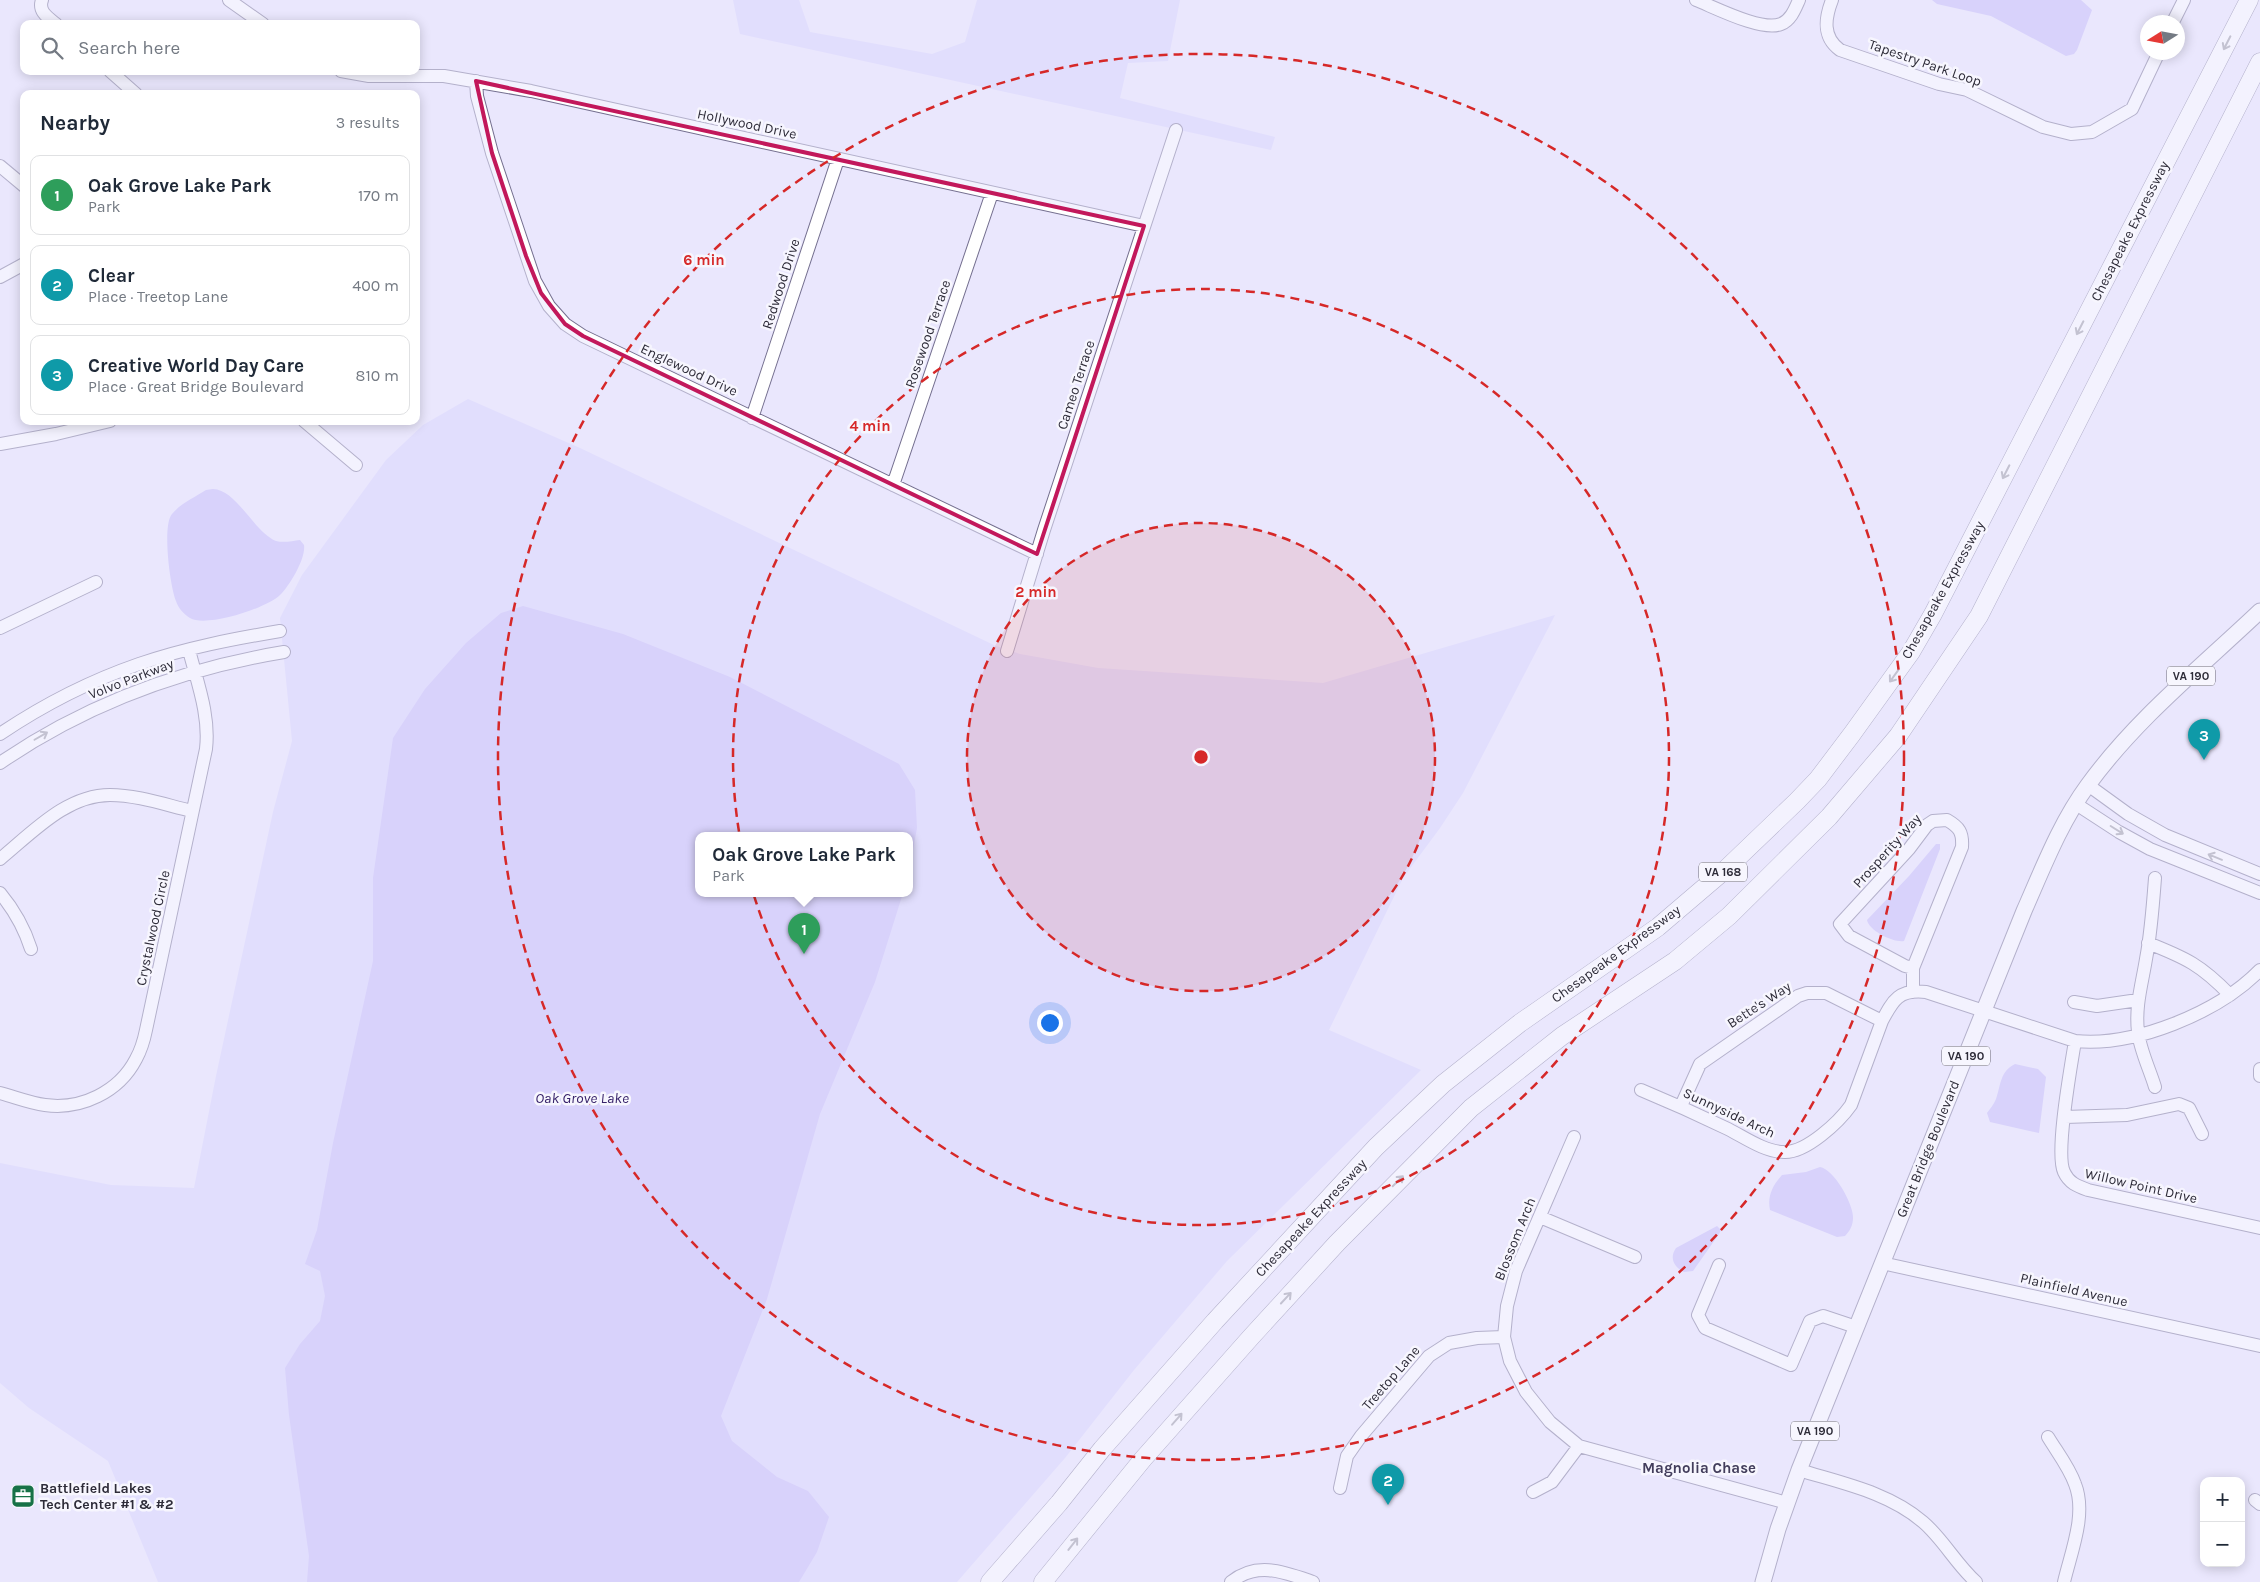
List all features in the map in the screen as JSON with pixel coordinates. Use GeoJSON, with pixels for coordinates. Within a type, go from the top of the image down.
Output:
{"type":"FeatureCollection","features":[{"type":"Feature","properties":{"kind":"highway","name":"Chesapeake Expressway"},"geometry":{"type":"LineString","coordinates":[[990,1582],[1059,1503],[1102,1449],[1214,1321],[1376,1147],[1443,1084],[1520,1022],[1658,927],[1726,870],[1818,779],[1911,652],[1933,614],[2250,0]]}},
{"type":"Feature","properties":{"kind":"highway","name":"VA 168"},"geometry":{"type":"LineString","coordinates":[[1043,1582],[1143,1459],[1251,1336],[1337,1243],[1471,1108],[1562,1036],[1675,961],[1728,916],[1829,818],[1898,736],[1979,616],[2260,62]]}},
{"type":"Feature","properties":{"kind":"main road","name":"Great Bridge Boulevard"},"geometry":{"type":"LineString","coordinates":[[1763,1582],[1799,1470],[2049,852],[2088,785],[2148,716],[2260,612]]}},
{"type":"Feature","properties":{"kind":"street"},"geometry":{"type":"LineString","coordinates":[[42,0],[40,6],[42,12],[51,20]]}},
{"type":"Feature","properties":{"kind":"street"},"geometry":{"type":"LineString","coordinates":[[229,0],[257,20]]}},
{"type":"Feature","properties":{"kind":"street"},"geometry":{"type":"LineString","coordinates":[[1696,0],[1764,25],[1782,24],[1794,12],[1798,0]]}},
{"type":"Feature","properties":{"kind":"street","name":"Tapestry Park Loop"},"geometry":{"type":"LineString","coordinates":[[1832,0],[1825,24],[1833,45],[1840,50],[1939,84],[1967,90],[2043,127],[2071,134],[2092,132],[2132,109],[2155,60]]}},
{"type":"Feature","properties":{"kind":"street"},"geometry":{"type":"LineString","coordinates":[[2176,15],[2184,0]]}},
{"type":"Feature","properties":{"kind":"street"},"geometry":{"type":"LineString","coordinates":[[115,75],[131,90]]}},
{"type":"Feature","properties":{"kind":"street","name":"Hollywood Drive"},"geometry":{"type":"LineString","coordinates":[[363,75],[420,75],[531,91],[1144,226]]}},
{"type":"Feature","properties":{"kind":"street","name":"Englewood Drive"},"geometry":{"type":"LineString","coordinates":[[476,82],[477,96],[502,185],[535,281],[549,306],[565,324],[582,336],[1037,554]]}},
{"type":"Feature","properties":{"kind":"street","name":"Cameo Terrace"},"geometry":{"type":"LineString","coordinates":[[1007,651],[1176,130]]}},
{"type":"Feature","properties":{"kind":"street","name":"Redwood Drive"},"geometry":{"type":"LineString","coordinates":[[752,418],[838,159]]}},
{"type":"Feature","properties":{"kind":"street"},"geometry":{"type":"LineString","coordinates":[[0,166],[20,183]]}},
{"type":"Feature","properties":{"kind":"street","name":"Rosewood Terrace"},"geometry":{"type":"LineString","coordinates":[[893,485],[992,193]]}},
{"type":"Feature","properties":{"kind":"street"},"geometry":{"type":"LineString","coordinates":[[0,277],[20,266]]}},
{"type":"Feature","properties":{"kind":"street"},"geometry":{"type":"LineString","coordinates":[[0,444],[93,425]]}},
{"type":"Feature","properties":{"kind":"street"},"geometry":{"type":"LineString","coordinates":[[309,425],[356,465]]}},
{"type":"Feature","properties":{"kind":"street"},"geometry":{"type":"LineString","coordinates":[[0,628],[96,582]]}},
{"type":"Feature","properties":{"kind":"street","name":"Volvo Parkway"},"geometry":{"type":"LineString","coordinates":[[0,734],[39,710],[95,681],[140,663],[189,650],[280,631]]}},
{"type":"Feature","properties":{"kind":"street","name":"Crystalwood Circle"},"geometry":{"type":"LineString","coordinates":[[0,1093],[45,1105],[61,1106],[81,1103],[97,1097],[111,1088],[126,1075],[137,1059],[146,1030],[208,734],[206,714],[189,650]]}},
{"type":"Feature","properties":{"kind":"street","name":"Volvo Parkway"},"geometry":{"type":"LineString","coordinates":[[0,762],[45,734],[89,711],[142,688],[194,671],[284,652]]}},
{"type":"Feature","properties":{"kind":"street"},"geometry":{"type":"LineString","coordinates":[[2088,785],[2128,814],[2164,835],[2260,874]]}},
{"type":"Feature","properties":{"kind":"street"},"geometry":{"type":"LineString","coordinates":[[0,859],[61,810],[86,798],[101,795],[121,796],[192,811]]}},
{"type":"Feature","properties":{"kind":"street"},"geometry":{"type":"LineString","coordinates":[[2076,804],[2119,832],[2150,849],[2260,893]]}},
{"type":"Feature","properties":{"kind":"street","name":"Prosperity Way"},"geometry":{"type":"LineString","coordinates":[[1913,968],[1905,966],[1849,936],[1840,924],[1909,849],[1927,825],[1933,821],[1947,820],[1960,829],[1963,837],[1962,847],[1913,968],[1913,992]]}},
{"type":"Feature","properties":{"kind":"street"},"geometry":{"type":"LineString","coordinates":[[2155,878],[2148,943],[2138,1000],[2138,1034],[2155,1088]]}},
{"type":"Feature","properties":{"kind":"street"},"geometry":{"type":"LineString","coordinates":[[0,893],[18,916],[25,929],[31,949]]}},
{"type":"Feature","properties":{"kind":"street"},"geometry":{"type":"LineString","coordinates":[[2148,943],[2194,962],[2214,978],[2230,995]]}},
{"type":"Feature","properties":{"kind":"street"},"geometry":{"type":"LineString","coordinates":[[1882,1021],[1892,1003],[1900,995],[1926,992],[2074,1041],[2091,1042],[2138,1034],[2207,1009],[2230,995],[2260,970]]}},
{"type":"Feature","properties":{"kind":"street","name":"Bette's Way"},"geometry":{"type":"LineString","coordinates":[[1681,1106],[1700,1064],[1798,996],[1807,993],[1826,993],[1882,1021]]}},
{"type":"Feature","properties":{"kind":"street"},"geometry":{"type":"LineString","coordinates":[[2074,1002],[2097,1006],[2138,1000]]}},
{"type":"Feature","properties":{"kind":"street","name":"Sunnyside Arch"},"geometry":{"type":"LineString","coordinates":[[1641,1090],[1681,1106],[1773,1151],[1791,1152],[1808,1144],[1843,1117],[1851,1105],[1882,1021]]}},
{"type":"Feature","properties":{"kind":"street","name":"Willow Point Drive"},"geometry":{"type":"LineString","coordinates":[[2074,1041],[2060,1153],[2063,1172],[2072,1184],[2088,1190],[2260,1228]]}},
{"type":"Feature","properties":{"kind":"street"},"geometry":{"type":"LineString","coordinates":[[2260,1069],[2260,1076]]}},
{"type":"Feature","properties":{"kind":"street"},"geometry":{"type":"LineString","coordinates":[[2065,1117],[2127,1115],[2178,1104],[2189,1108],[2202,1134]]}},
{"type":"Feature","properties":{"kind":"street","name":"Blossom Arch"},"geometry":{"type":"LineString","coordinates":[[1574,1137],[1516,1271],[1510,1290],[1504,1337],[1510,1361],[1526,1392],[1550,1422],[1579,1446],[1787,1503]]}},
{"type":"Feature","properties":{"kind":"street"},"geometry":{"type":"LineString","coordinates":[[1540,1217],[1634,1257]]}},
{"type":"Feature","properties":{"kind":"street","name":"Plainfield Avenue"},"geometry":{"type":"LineString","coordinates":[[1882,1264],[2260,1346]]}},
{"type":"Feature","properties":{"kind":"street"},"geometry":{"type":"LineString","coordinates":[[1719,1265],[1698,1315],[1705,1328],[1791,1365],[1810,1321],[1823,1316],[1856,1327]]}},
{"type":"Feature","properties":{"kind":"street","name":"Treetop Lane"},"geometry":{"type":"LineString","coordinates":[[1340,1488],[1347,1456],[1356,1442],[1429,1356],[1449,1343],[1477,1338],[1504,1337]]}},
{"type":"Feature","properties":{"kind":"street"},"geometry":{"type":"LineString","coordinates":[[2048,1437],[2076,1484],[2080,1501],[2079,1518],[2064,1582]]}},
{"type":"Feature","properties":{"kind":"street"},"geometry":{"type":"LineString","coordinates":[[1533,1492],[1552,1482],[1579,1446]]}},
{"type":"Feature","properties":{"kind":"street"},"geometry":{"type":"LineString","coordinates":[[1799,1470],[1870,1492],[1906,1508],[1934,1533],[1956,1562],[1976,1582]]}},
{"type":"Feature","properties":{"kind":"street"},"geometry":{"type":"LineString","coordinates":[[1231,1582],[1260,1569],[1285,1572],[1313,1582]]}},
{"type":"Feature","properties":{"kind":"highlighted area"},"geometry":{"type":"Polygon","coordinates":[[[476,81],[1144,226],[1037,554],[583,336],[565,324],[541,293],[526,256],[492,153],[476,81]]]}},
{"type":"Feature","properties":{"kind":"shaded area"},"geometry":{"type":"Polygon","coordinates":[[[733,0],[799,0],[810,32],[932,54],[965,42],[977,0],[1180,0],[1168,61],[1128,63],[1120,98],[1275,137],[1271,150],[740,34],[733,0]]]}},
{"type":"Feature","properties":{"kind":"shaded area"},"geometry":{"type":"Polygon","coordinates":[[[468,399],[580,448],[996,646],[1020,654],[1098,668],[1323,683],[1555,615],[1463,793],[1403,878],[1329,1030],[1421,1070],[1227,1261],[1134,1370],[1065,1458],[957,1582],[158,1582],[108,1461],[29,1408],[0,1383],[0,1163],[111,1185],[194,1188],[273,812],[292,741],[280,618],[302,575],[386,460],[423,425],[468,399]]]}},
{"type":"Feature","properties":{"kind":"water"},"geometry":{"type":"Polygon","coordinates":[[[1932,0],[2081,0],[2092,10],[2077,50],[2074,54],[2066,56],[1991,16],[1937,4],[1932,0]]]}},
{"type":"Feature","properties":{"kind":"water"},"geometry":{"type":"Polygon","coordinates":[[[206,490],[222,491],[230,496],[268,536],[279,542],[300,540],[304,545],[304,550],[293,578],[284,591],[273,600],[250,611],[222,619],[198,620],[186,615],[176,601],[169,570],[167,543],[169,520],[175,510],[183,504],[206,490]]]}},
{"type":"Feature","properties":{"kind":"water","name":"Oak Grove Lake"},"geometry":{"type":"Polygon","coordinates":[[[523,606],[623,634],[730,677],[899,764],[915,790],[917,828],[913,850],[913,832],[695,832],[695,897],[902,897],[875,982],[820,1114],[767,1299],[721,1416],[732,1441],[777,1477],[808,1491],[829,1517],[817,1552],[799,1582],[307,1582],[309,1556],[289,1415],[285,1368],[300,1344],[320,1321],[325,1296],[320,1271],[305,1264],[317,1230],[333,1143],[373,961],[373,878],[393,738],[425,689],[466,643],[501,613],[523,606]]]}},
{"type":"Feature","properties":{"kind":"water"},"geometry":{"type":"Polygon","coordinates":[[[1936,844],[1940,844],[1940,849],[1904,941],[1894,940],[1877,932],[1867,920],[1909,876],[1936,844]]]}},
{"type":"Feature","properties":{"kind":"water"},"geometry":{"type":"Polygon","coordinates":[[[2015,1064],[2038,1069],[2046,1077],[2039,1133],[1990,1122],[1987,1113],[1996,1099],[2006,1070],[2015,1064]]]}},
{"type":"Feature","properties":{"kind":"water"},"geometry":{"type":"Polygon","coordinates":[[[1820,1167],[1825,1169],[1837,1181],[1850,1205],[1853,1218],[1850,1230],[1845,1236],[1837,1237],[1770,1210],[1769,1200],[1772,1191],[1782,1175],[1806,1172],[1820,1167]]]}},
{"type":"Feature","properties":{"kind":"water"},"geometry":{"type":"Polygon","coordinates":[[[1717,1226],[1721,1230],[1719,1234],[1693,1271],[1684,1272],[1678,1268],[1673,1259],[1676,1248],[1717,1226]]]}},
{"type":"Feature","properties":{"kind":"place","name":"Creative World Day Care"},"geometry":{"type":"Point","coordinates":[2204,760]}},
{"type":"Feature","properties":{"kind":"place","name":"Oak Grove Lake Park"},"geometry":{"type":"Point","coordinates":[804,954]}},
{"type":"Feature","properties":{"kind":"place","name":"Battlefield Lakes Tech Center #1 & #2"},"geometry":{"type":"Point","coordinates":[23,1496]}},
{"type":"Feature","properties":{"kind":"place","name":"Clear"},"geometry":{"type":"Point","coordinates":[1388,1505]}},
{"type":"Feature","properties":{"kind":"district","name":"Magnolia Chase"},"geometry":{"type":"Point","coordinates":[1699,1468]}}]}
